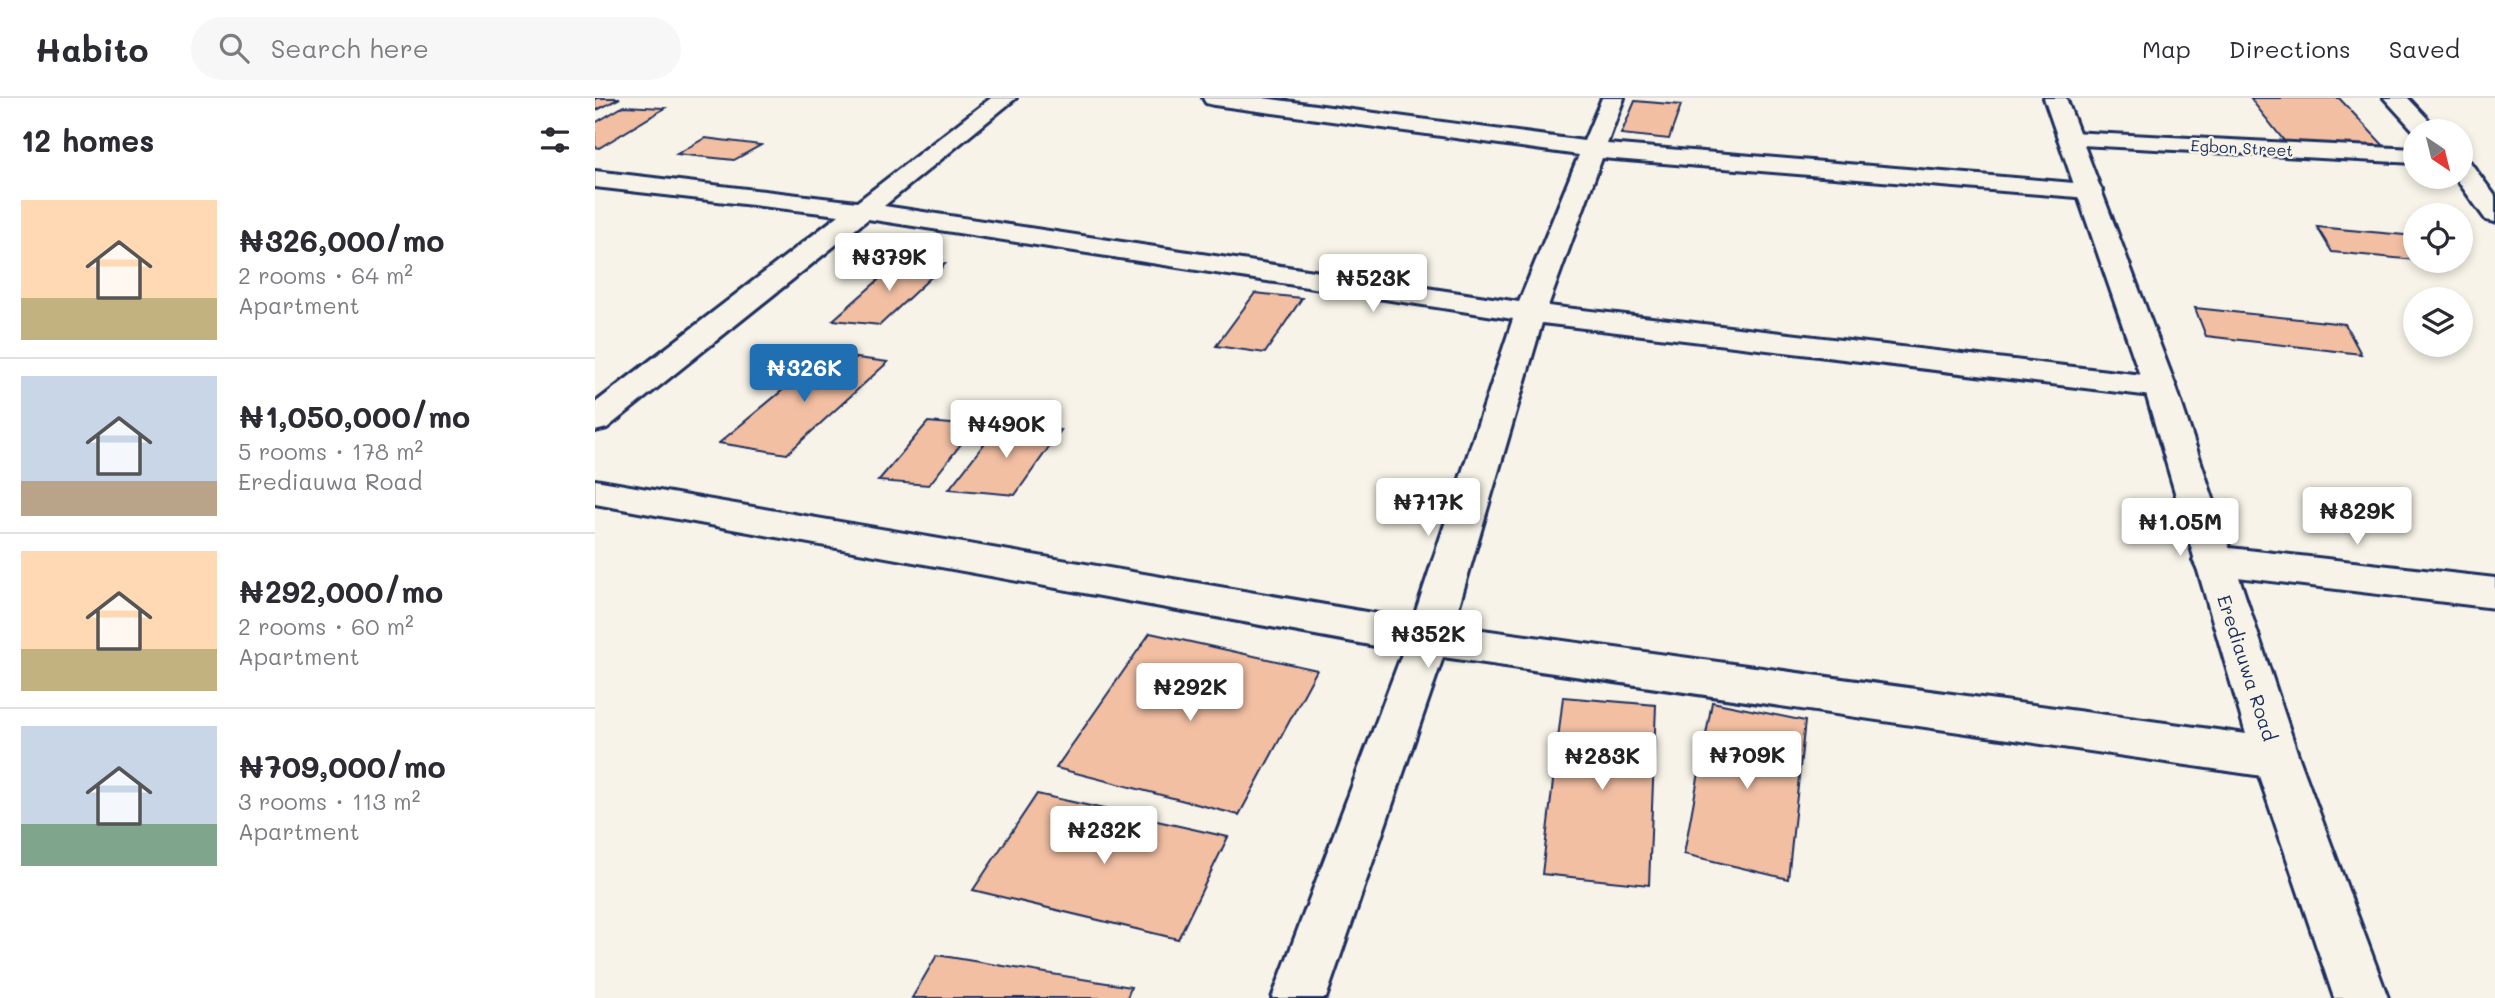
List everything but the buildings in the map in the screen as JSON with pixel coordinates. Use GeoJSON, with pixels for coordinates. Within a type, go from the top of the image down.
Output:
{"type":"FeatureCollection","features":[{"type":"Feature","properties":{"kind":"street"},"geometry":{"type":"LineString","coordinates":[[595,420],[1005,98]]}},
{"type":"Feature","properties":{"kind":"street"},"geometry":{"type":"LineString","coordinates":[[1214,98],[1594,150],[2089,190]]}},
{"type":"Feature","properties":{"kind":"street"},"geometry":{"type":"LineString","coordinates":[[1299,998],[1428,639],[1530,313],[1613,98]]}},
{"type":"Feature","properties":{"kind":"street","name":"Erediauwa Road"},"geometry":{"type":"LineString","coordinates":[[2055,98],[2159,387],[2276,758],[2361,998]]}},
{"type":"Feature","properties":{"kind":"street"},"geometry":{"type":"LineString","coordinates":[[2395,98],[2415,119]]}},
{"type":"Feature","properties":{"kind":"street","name":"Egbon Street"},"geometry":{"type":"LineString","coordinates":[[2070,139],[2403,155]]}},
{"type":"Feature","properties":{"kind":"street"},"geometry":{"type":"LineString","coordinates":[[2473,172],[2495,214]]}},
{"type":"Feature","properties":{"kind":"street"},"geometry":{"type":"LineString","coordinates":[[595,179],[861,210],[1530,313],[2159,387]]}},
{"type":"Feature","properties":{"kind":"street"},"geometry":{"type":"LineString","coordinates":[[595,492],[1428,639],[2276,758]]}},
{"type":"Feature","properties":{"kind":"street"},"geometry":{"type":"LineString","coordinates":[[2212,560],[2495,593]]}}]}
